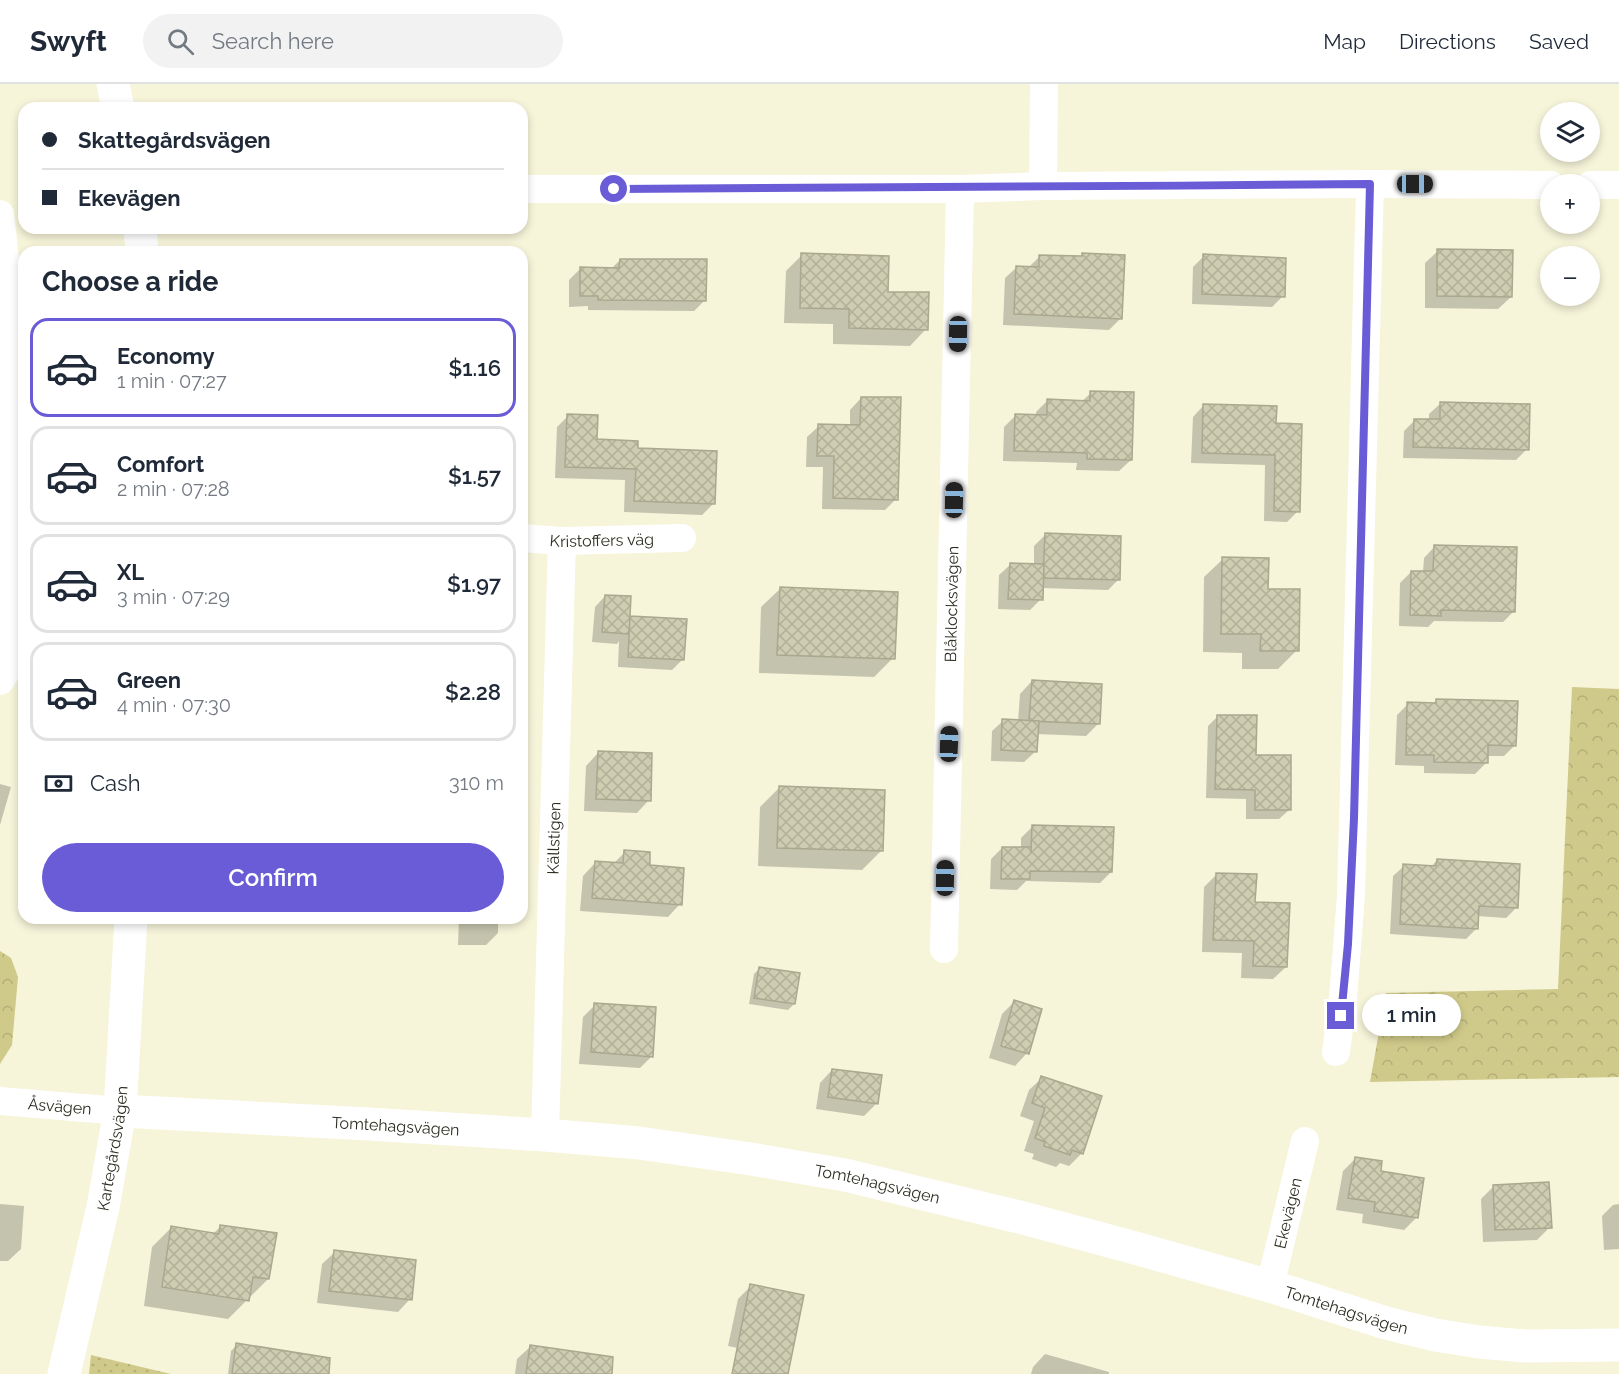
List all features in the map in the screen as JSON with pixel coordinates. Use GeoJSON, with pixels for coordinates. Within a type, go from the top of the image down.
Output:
{"type":"FeatureCollection","features":[{"type":"Feature","properties":{"kind":"street"},"geometry":{"type":"LineString","coordinates":[[113,84],[117,102]]}},
{"type":"Feature","properties":{"kind":"street"},"geometry":{"type":"LineString","coordinates":[[1043,186],[1044,84]]}},
{"type":"Feature","properties":{"kind":"street"},"geometry":{"type":"LineString","coordinates":[[1336,1052],[1344,999],[1351,896],[1370,184]]}},
{"type":"Feature","properties":{"kind":"street"},"geometry":{"type":"LineString","coordinates":[[528,189],[1540,185]]}},
{"type":"Feature","properties":{"kind":"street"},"geometry":{"type":"LineString","coordinates":[[1600,185],[1619,185]]}},
{"type":"Feature","properties":{"kind":"street","name":"Blåklocksvägen"},"geometry":{"type":"LineString","coordinates":[[944,949],[960,189]]}},
{"type":"Feature","properties":{"kind":"street"},"geometry":{"type":"LineString","coordinates":[[0,214],[8,276],[5,341],[11,652],[7,670],[0,681]]}},
{"type":"Feature","properties":{"kind":"street","name":"Kristoffers väg"},"geometry":{"type":"LineString","coordinates":[[528,538],[562,541],[682,538]]}},
{"type":"Feature","properties":{"kind":"street","name":"Källstigen"},"geometry":{"type":"LineString","coordinates":[[545,1136],[562,541]]}},
{"type":"Feature","properties":{"kind":"street","name":"Kartegårdsvägen"},"geometry":{"type":"LineString","coordinates":[[64,1374],[103,1207],[120,1111],[131,924]]}},
{"type":"Feature","properties":{"kind":"street","name":"Åsvägen"},"geometry":{"type":"LineString","coordinates":[[0,1101],[120,1111]]}},
{"type":"Feature","properties":{"kind":"street","name":"Tomtehagsvägen"},"geometry":{"type":"LineString","coordinates":[[120,1111],[545,1136],[691,1150],[845,1175],[1086,1235],[1270,1286],[1386,1323],[1435,1335],[1526,1346],[1619,1345]]}},
{"type":"Feature","properties":{"kind":"street","name":"Ekevägen"},"geometry":{"type":"LineString","coordinates":[[1270,1286],[1305,1141]]}},
{"type":"Feature","properties":{"kind":"green space"},"geometry":{"type":"Polygon","coordinates":[[[1572,687],[1619,689],[1619,1077],[1370,1082],[1386,993],[1558,989],[1572,687]]]}},
{"type":"Feature","properties":{"kind":"green space"},"geometry":{"type":"Polygon","coordinates":[[[0,951],[11,958],[18,977],[12,1045],[0,1064],[0,951]]]}},
{"type":"Feature","properties":{"kind":"green space"},"geometry":{"type":"Polygon","coordinates":[[[91,1355],[171,1374],[89,1374],[91,1355]]]}},
{"type":"Feature","properties":{"kind":"building"},"geometry":{"type":"Polygon","coordinates":[[[1437,249],[1513,250],[1512,297],[1437,296],[1437,249]]]}},
{"type":"Feature","properties":{"kind":"building"},"geometry":{"type":"Polygon","coordinates":[[[801,253],[889,256],[888,292],[929,292],[928,330],[849,328],[849,309],[800,308],[801,253]]]}},
{"type":"Feature","properties":{"kind":"building"},"geometry":{"type":"Polygon","coordinates":[[[1082,253],[1125,255],[1122,319],[1014,314],[1016,266],[1039,267],[1039,255],[1082,256],[1082,253]]]}},
{"type":"Feature","properties":{"kind":"building"},"geometry":{"type":"Polygon","coordinates":[[[1203,254],[1286,258],[1285,297],[1202,294],[1203,254]]]}},
{"type":"Feature","properties":{"kind":"building"},"geometry":{"type":"Polygon","coordinates":[[[620,259],[707,259],[706,301],[598,300],[598,296],[580,296],[580,267],[619,268],[620,259]]]}},
{"type":"Feature","properties":{"kind":"building"},"geometry":{"type":"Polygon","coordinates":[[[1090,391],[1134,392],[1132,460],[1087,459],[1087,453],[1014,451],[1015,414],[1047,415],[1047,399],[1090,401],[1090,391]]]}},
{"type":"Feature","properties":{"kind":"building"},"geometry":{"type":"Polygon","coordinates":[[[861,397],[901,397],[898,500],[833,498],[834,456],[817,456],[818,424],[860,425],[861,397]]]}},
{"type":"Feature","properties":{"kind":"building"},"geometry":{"type":"Polygon","coordinates":[[[1440,402],[1530,404],[1529,450],[1413,447],[1414,419],[1440,419],[1440,402]]]}},
{"type":"Feature","properties":{"kind":"building"},"geometry":{"type":"Polygon","coordinates":[[[1203,404],[1277,406],[1276,423],[1302,424],[1300,512],[1274,511],[1275,455],[1202,453],[1203,404]]]}},
{"type":"Feature","properties":{"kind":"building"},"geometry":{"type":"Polygon","coordinates":[[[567,414],[598,415],[597,439],[638,441],[638,448],[717,451],[715,504],[634,501],[636,469],[565,467],[567,414]]]}},
{"type":"Feature","properties":{"kind":"building"},"geometry":{"type":"Polygon","coordinates":[[[1045,533],[1121,536],[1120,580],[1043,578],[1045,533]]]}},
{"type":"Feature","properties":{"kind":"building"},"geometry":{"type":"Polygon","coordinates":[[[1434,545],[1517,547],[1515,612],[1441,610],[1441,616],[1410,615],[1411,571],[1433,571],[1434,545]]]}},
{"type":"Feature","properties":{"kind":"building"},"geometry":{"type":"Polygon","coordinates":[[[1222,557],[1269,558],[1268,589],[1300,589],[1299,651],[1260,651],[1261,634],[1221,634],[1222,557]]]}},
{"type":"Feature","properties":{"kind":"building"},"geometry":{"type":"Polygon","coordinates":[[[1010,563],[1044,564],[1043,600],[1008,599],[1010,563]]]}},
{"type":"Feature","properties":{"kind":"building"},"geometry":{"type":"Polygon","coordinates":[[[780,587],[898,592],[895,659],[777,655],[780,587]]]}},
{"type":"Feature","properties":{"kind":"building"},"geometry":{"type":"Polygon","coordinates":[[[605,595],[631,596],[629,634],[602,632],[605,595]]]}},
{"type":"Feature","properties":{"kind":"building"},"geometry":{"type":"Polygon","coordinates":[[[630,616],[687,619],[684,660],[628,657],[630,616]]]}},
{"type":"Feature","properties":{"kind":"building"},"geometry":{"type":"Polygon","coordinates":[[[1032,680],[1102,684],[1100,724],[1029,721],[1032,680]]]}},
{"type":"Feature","properties":{"kind":"building"},"geometry":{"type":"Polygon","coordinates":[[[1436,699],[1518,701],[1516,746],[1488,745],[1488,763],[1434,762],[1434,755],[1406,755],[1407,702],[1436,703],[1436,699]]]}},
{"type":"Feature","properties":{"kind":"building"},"geometry":{"type":"Polygon","coordinates":[[[1217,715],[1257,715],[1256,755],[1291,755],[1291,810],[1255,810],[1255,790],[1215,789],[1217,715]]]}},
{"type":"Feature","properties":{"kind":"building"},"geometry":{"type":"Polygon","coordinates":[[[1002,719],[1039,721],[1037,752],[1001,750],[1002,719]]]}},
{"type":"Feature","properties":{"kind":"building"},"geometry":{"type":"Polygon","coordinates":[[[598,751],[652,753],[651,801],[596,799],[598,751]]]}},
{"type":"Feature","properties":{"kind":"building"},"geometry":{"type":"Polygon","coordinates":[[[779,786],[885,790],[883,851],[777,848],[779,786]]]}},
{"type":"Feature","properties":{"kind":"building"},"geometry":{"type":"Polygon","coordinates":[[[1032,825],[1114,827],[1112,872],[1030,871],[1030,879],[1001,879],[1002,847],[1031,847],[1031,853],[1032,825]]]}},
{"type":"Feature","properties":{"kind":"building"},"geometry":{"type":"Polygon","coordinates":[[[624,850],[650,852],[650,865],[684,868],[682,905],[592,898],[595,861],[623,863],[624,850]]]}},
{"type":"Feature","properties":{"kind":"building"},"geometry":{"type":"Polygon","coordinates":[[[1437,859],[1520,864],[1518,908],[1479,906],[1478,929],[1400,924],[1403,864],[1436,866],[1437,859]]]}},
{"type":"Feature","properties":{"kind":"building"},"geometry":{"type":"Polygon","coordinates":[[[1216,873],[1257,874],[1255,902],[1290,903],[1287,967],[1253,966],[1254,941],[1213,940],[1216,873]]]}},
{"type":"Feature","properties":{"kind":"building"},"geometry":{"type":"Polygon","coordinates":[[[759,967],[800,973],[795,1004],[754,998],[759,967]]]}},
{"type":"Feature","properties":{"kind":"building"},"geometry":{"type":"Polygon","coordinates":[[[1014,1000],[1042,1009],[1029,1054],[1001,1046],[1014,1000]]]}},
{"type":"Feature","properties":{"kind":"building"},"geometry":{"type":"Polygon","coordinates":[[[594,1003],[656,1007],[653,1057],[591,1052],[594,1003]]]}},
{"type":"Feature","properties":{"kind":"building"},"geometry":{"type":"Polygon","coordinates":[[[832,1069],[882,1075],[878,1104],[828,1097],[832,1069]]]}},
{"type":"Feature","properties":{"kind":"building"},"geometry":{"type":"Polygon","coordinates":[[[1041,1076],[1102,1096],[1083,1154],[1072,1150],[1070,1155],[1044,1146],[1045,1142],[1035,1138],[1045,1108],[1032,1103],[1041,1076]]]}},
{"type":"Feature","properties":{"kind":"building"},"geometry":{"type":"Polygon","coordinates":[[[1355,1157],[1382,1161],[1381,1171],[1424,1178],[1418,1218],[1374,1211],[1375,1202],[1348,1198],[1355,1157]]]}},
{"type":"Feature","properties":{"kind":"building"},"geometry":{"type":"Polygon","coordinates":[[[1549,1182],[1552,1228],[1495,1230],[1493,1185],[1549,1182]]]}},
{"type":"Feature","properties":{"kind":"building"},"geometry":{"type":"Polygon","coordinates":[[[220,1225],[277,1233],[269,1279],[253,1277],[249,1301],[162,1287],[171,1226],[219,1234],[220,1225]]]}},
{"type":"Feature","properties":{"kind":"building"},"geometry":{"type":"Polygon","coordinates":[[[334,1250],[416,1260],[412,1300],[329,1291],[334,1250]]]}},
{"type":"Feature","properties":{"kind":"building"},"geometry":{"type":"Polygon","coordinates":[[[750,1284],[804,1295],[788,1374],[732,1374],[750,1284]]]}},
{"type":"Feature","properties":{"kind":"building"},"geometry":{"type":"Polygon","coordinates":[[[236,1343],[330,1358],[329,1374],[232,1374],[236,1343]]]}},
{"type":"Feature","properties":{"kind":"building"},"geometry":{"type":"Polygon","coordinates":[[[530,1345],[613,1357],[612,1374],[526,1374],[530,1345]]]}},
{"type":"Feature","properties":{"kind":"route"},"geometry":{"type":"LineString","coordinates":[[614,189],[960,189],[1043,186],[1370,184],[1354,818],[1348,944],[1341,1016]]}}]}
